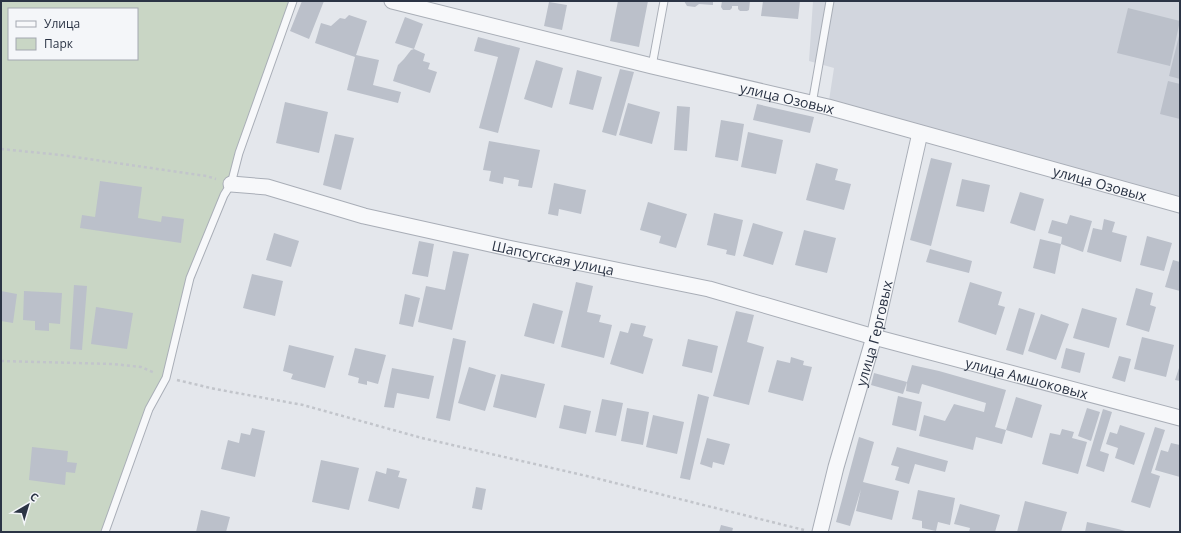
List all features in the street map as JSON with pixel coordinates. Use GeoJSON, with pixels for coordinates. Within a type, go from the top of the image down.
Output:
{"type":"FeatureCollection","features":[{"type":"Feature","properties":{"kind":"street","name":"улица Озовых"},"geometry":{"type":"LineString","coordinates":[[392,1],[652,66],[812,104],[1180,206]]}},
{"type":"Feature","properties":{"kind":"street","name":"улица Герговых"},"geometry":{"type":"LineString","coordinates":[[820,532],[836,467],[874,337],[920,133]]}},
{"type":"Feature","properties":{"kind":"street","name":"Шапсугская улица"},"geometry":{"type":"LineString","coordinates":[[231,184],[267,187],[380,219],[508,248],[709,289],[874,337]]}},
{"type":"Feature","properties":{"kind":"street","name":"улица Амшоковых"},"geometry":{"type":"LineString","coordinates":[[874,337],[1180,418]]}},
{"type":"Feature","properties":{"kind":"lane"},"geometry":{"type":"LineString","coordinates":[[105,532],[149,409],[166,378],[190,278],[224,195],[231,184],[239,153],[293,1]]}},
{"type":"Feature","properties":{"kind":"lane"},"geometry":{"type":"LineString","coordinates":[[652,66],[664,1]]}},
{"type":"Feature","properties":{"kind":"lane"},"geometry":{"type":"LineString","coordinates":[[812,104],[830,1]]}},
{"type":"Feature","properties":{"kind":"path"},"geometry":{"type":"LineString","coordinates":[[1,149],[68,156],[206,176],[231,184]]}},
{"type":"Feature","properties":{"kind":"path"},"geometry":{"type":"LineString","coordinates":[[1,361],[113,364],[141,367],[166,378],[215,389],[303,405],[422,438],[591,477],[810,532]]}},
{"type":"Feature","properties":{"kind":"shaded area"},"geometry":{"type":"Polygon","coordinates":[[[813,1],[1180,1],[1180,205],[828,107],[834,68],[809,61],[813,1]]]}},
{"type":"Feature","properties":{"kind":"green space"},"geometry":{"type":"Polygon","coordinates":[[[1,1],[293,1],[239,153],[190,278],[166,378],[149,409],[105,532],[1,532],[1,1]]]}},
{"type":"Feature","properties":{"kind":"building"},"geometry":{"type":"Polygon","coordinates":[[[302,1],[324,1],[309,39],[290,31],[302,1]]]}},
{"type":"Feature","properties":{"kind":"building"},"geometry":{"type":"Polygon","coordinates":[[[618,1],[648,1],[639,47],[610,41],[618,1]]]}},
{"type":"Feature","properties":{"kind":"building"},"geometry":{"type":"Polygon","coordinates":[[[684,1],[713,1],[713,5],[699,4],[695,7],[687,6],[684,1]]]}},
{"type":"Feature","properties":{"kind":"building"},"geometry":{"type":"Polygon","coordinates":[[[722,1],[750,1],[749,10],[740,11],[738,6],[732,6],[730,10],[723,10],[721,7],[722,1]]]}},
{"type":"Feature","properties":{"kind":"building"},"geometry":{"type":"Polygon","coordinates":[[[763,1],[800,1],[798,19],[761,16],[763,1]]]}},
{"type":"Feature","properties":{"kind":"building"},"geometry":{"type":"Polygon","coordinates":[[[549,2],[567,5],[562,30],[544,26],[549,2]]]}},
{"type":"Feature","properties":{"kind":"building"},"geometry":{"type":"Polygon","coordinates":[[[1128,8],[1180,21],[1170,66],[1117,53],[1128,8]]]}},
{"type":"Feature","properties":{"kind":"building"},"geometry":{"type":"Polygon","coordinates":[[[349,15],[367,21],[356,55],[379,60],[373,85],[401,92],[398,103],[347,90],[355,57],[315,43],[321,23],[331,26],[340,18],[345,19],[349,15]]]}},
{"type":"Feature","properties":{"kind":"building"},"geometry":{"type":"Polygon","coordinates":[[[405,17],[423,24],[414,49],[395,43],[405,17]]]}},
{"type":"Feature","properties":{"kind":"building"},"geometry":{"type":"Polygon","coordinates":[[[1180,36],[1180,79],[1169,76],[1180,36]]]}},
{"type":"Feature","properties":{"kind":"building"},"geometry":{"type":"Polygon","coordinates":[[[478,37],[520,48],[498,133],[479,128],[498,57],[474,51],[478,37]]]}},
{"type":"Feature","properties":{"kind":"building"},"geometry":{"type":"Polygon","coordinates":[[[414,49],[425,54],[423,61],[430,63],[428,69],[437,72],[430,93],[393,81],[398,65],[411,50],[414,49]]]}},
{"type":"Feature","properties":{"kind":"building"},"geometry":{"type":"Polygon","coordinates":[[[536,60],[563,68],[552,108],[524,99],[536,60]]]}},
{"type":"Feature","properties":{"kind":"building"},"geometry":{"type":"Polygon","coordinates":[[[620,69],[634,72],[616,136],[602,132],[620,69]]]}},
{"type":"Feature","properties":{"kind":"building"},"geometry":{"type":"Polygon","coordinates":[[[577,70],[602,77],[593,110],[569,104],[577,70]]]}},
{"type":"Feature","properties":{"kind":"building"},"geometry":{"type":"Polygon","coordinates":[[[1168,81],[1180,84],[1180,119],[1160,114],[1168,81]]]}},
{"type":"Feature","properties":{"kind":"building"},"geometry":{"type":"Polygon","coordinates":[[[285,102],[328,112],[319,153],[276,143],[285,102]]]}},
{"type":"Feature","properties":{"kind":"building"},"geometry":{"type":"Polygon","coordinates":[[[628,103],[660,112],[652,144],[619,135],[628,103]]]}},
{"type":"Feature","properties":{"kind":"building"},"geometry":{"type":"Polygon","coordinates":[[[757,104],[814,117],[810,133],[753,120],[757,104]]]}},
{"type":"Feature","properties":{"kind":"building"},"geometry":{"type":"Polygon","coordinates":[[[677,106],[690,107],[687,151],[674,150],[677,106]]]}},
{"type":"Feature","properties":{"kind":"building"},"geometry":{"type":"Polygon","coordinates":[[[721,120],[744,124],[738,161],[715,157],[721,120]]]}},
{"type":"Feature","properties":{"kind":"building"},"geometry":{"type":"Polygon","coordinates":[[[748,132],[783,140],[776,174],[741,167],[748,132]]]}},
{"type":"Feature","properties":{"kind":"building"},"geometry":{"type":"Polygon","coordinates":[[[335,134],[354,138],[341,190],[323,185],[335,134]]]}},
{"type":"Feature","properties":{"kind":"building"},"geometry":{"type":"Polygon","coordinates":[[[489,141],[540,150],[532,188],[518,186],[519,180],[504,177],[503,184],[489,181],[491,171],[483,170],[489,141]]]}},
{"type":"Feature","properties":{"kind":"building"},"geometry":{"type":"Polygon","coordinates":[[[931,158],[952,163],[931,246],[910,240],[931,158]]]}},
{"type":"Feature","properties":{"kind":"building"},"geometry":{"type":"Polygon","coordinates":[[[816,163],[838,169],[835,180],[851,184],[844,210],[806,200],[816,163]]]}},
{"type":"Feature","properties":{"kind":"building"},"geometry":{"type":"Polygon","coordinates":[[[962,179],[990,185],[984,212],[956,206],[962,179]]]}},
{"type":"Feature","properties":{"kind":"building"},"geometry":{"type":"Polygon","coordinates":[[[100,181],[142,187],[138,218],[161,222],[162,216],[184,219],[181,243],[80,228],[82,215],[95,217],[100,181]]]}},
{"type":"Feature","properties":{"kind":"building"},"geometry":{"type":"Polygon","coordinates":[[[554,183],[586,190],[581,214],[559,209],[558,216],[548,214],[554,183]]]}},
{"type":"Feature","properties":{"kind":"building"},"geometry":{"type":"Polygon","coordinates":[[[1020,192],[1044,199],[1035,231],[1010,223],[1020,192]]]}},
{"type":"Feature","properties":{"kind":"building"},"geometry":{"type":"Polygon","coordinates":[[[648,202],[687,214],[676,248],[659,243],[661,236],[640,230],[648,202]]]}},
{"type":"Feature","properties":{"kind":"building"},"geometry":{"type":"Polygon","coordinates":[[[714,213],[743,220],[735,256],[726,254],[727,250],[707,245],[714,213]]]}},
{"type":"Feature","properties":{"kind":"building"},"geometry":{"type":"Polygon","coordinates":[[[1070,215],[1092,221],[1083,252],[1061,244],[1062,237],[1048,233],[1052,220],[1067,224],[1070,215]]]}},
{"type":"Feature","properties":{"kind":"building"},"geometry":{"type":"Polygon","coordinates":[[[1104,219],[1115,222],[1112,232],[1127,236],[1121,262],[1087,252],[1093,228],[1102,230],[1104,219]]]}},
{"type":"Feature","properties":{"kind":"building"},"geometry":{"type":"Polygon","coordinates":[[[753,223],[783,232],[773,265],[743,256],[753,223]]]}},
{"type":"Feature","properties":{"kind":"building"},"geometry":{"type":"Polygon","coordinates":[[[804,230],[836,238],[827,273],[795,265],[804,230]]]}},
{"type":"Feature","properties":{"kind":"building"},"geometry":{"type":"Polygon","coordinates":[[[274,233],[299,241],[291,267],[266,260],[274,233]]]}},
{"type":"Feature","properties":{"kind":"building"},"geometry":{"type":"Polygon","coordinates":[[[1147,236],[1172,243],[1164,271],[1140,265],[1147,236]]]}},
{"type":"Feature","properties":{"kind":"building"},"geometry":{"type":"Polygon","coordinates":[[[1040,239],[1061,244],[1055,274],[1033,268],[1040,239]]]}},
{"type":"Feature","properties":{"kind":"building"},"geometry":{"type":"Polygon","coordinates":[[[419,241],[434,244],[428,277],[412,274],[419,241]]]}},
{"type":"Feature","properties":{"kind":"building"},"geometry":{"type":"Polygon","coordinates":[[[930,249],[972,261],[969,273],[926,262],[930,249]]]}},
{"type":"Feature","properties":{"kind":"building"},"geometry":{"type":"Polygon","coordinates":[[[453,251],[469,254],[452,330],[418,322],[426,286],[445,290],[453,251]]]}},
{"type":"Feature","properties":{"kind":"building"},"geometry":{"type":"Polygon","coordinates":[[[1173,260],[1180,262],[1180,291],[1165,287],[1173,260]]]}},
{"type":"Feature","properties":{"kind":"building"},"geometry":{"type":"Polygon","coordinates":[[[252,274],[283,281],[275,316],[243,308],[252,274]]]}},
{"type":"Feature","properties":{"kind":"building"},"geometry":{"type":"Polygon","coordinates":[[[576,282],[593,286],[587,312],[601,315],[599,322],[612,325],[604,358],[561,347],[576,282]]]}},
{"type":"Feature","properties":{"kind":"building"},"geometry":{"type":"Polygon","coordinates":[[[970,282],[1002,292],[998,305],[1005,307],[996,335],[958,322],[970,282]]]}},
{"type":"Feature","properties":{"kind":"building"},"geometry":{"type":"Polygon","coordinates":[[[74,285],[87,286],[82,350],[70,349],[74,285]]]}},
{"type":"Feature","properties":{"kind":"building"},"geometry":{"type":"Polygon","coordinates":[[[1136,288],[1153,293],[1150,305],[1156,307],[1149,332],[1126,325],[1136,288]]]}},
{"type":"Feature","properties":{"kind":"building"},"geometry":{"type":"Polygon","coordinates":[[[1,291],[17,294],[13,323],[1,321],[1,291]]]}},
{"type":"Feature","properties":{"kind":"building"},"geometry":{"type":"Polygon","coordinates":[[[24,291],[62,293],[60,324],[49,323],[49,331],[35,330],[35,321],[23,320],[24,291]]]}},
{"type":"Feature","properties":{"kind":"building"},"geometry":{"type":"Polygon","coordinates":[[[405,294],[420,298],[413,327],[399,324],[405,294]]]}},
{"type":"Feature","properties":{"kind":"building"},"geometry":{"type":"Polygon","coordinates":[[[533,303],[563,311],[554,344],[524,336],[533,303]]]}},
{"type":"Feature","properties":{"kind":"building"},"geometry":{"type":"Polygon","coordinates":[[[96,307],[133,313],[127,349],[91,344],[96,307]]]}},
{"type":"Feature","properties":{"kind":"building"},"geometry":{"type":"Polygon","coordinates":[[[1019,308],[1035,313],[1023,355],[1006,350],[1019,308]]]}},
{"type":"Feature","properties":{"kind":"building"},"geometry":{"type":"Polygon","coordinates":[[[1082,308],[1117,318],[1109,348],[1073,338],[1082,308]]]}},
{"type":"Feature","properties":{"kind":"building"},"geometry":{"type":"Polygon","coordinates":[[[736,311],[754,315],[747,342],[764,347],[749,405],[713,396],[736,311]]]}},
{"type":"Feature","properties":{"kind":"building"},"geometry":{"type":"Polygon","coordinates":[[[1041,314],[1069,324],[1056,360],[1028,351],[1041,314]]]}},
{"type":"Feature","properties":{"kind":"building"},"geometry":{"type":"Polygon","coordinates":[[[631,323],[646,326],[643,336],[653,339],[643,374],[610,364],[620,331],[628,333],[631,323]]]}},
{"type":"Feature","properties":{"kind":"building"},"geometry":{"type":"Polygon","coordinates":[[[1142,337],[1174,345],[1166,377],[1134,369],[1142,337]]]}},
{"type":"Feature","properties":{"kind":"building"},"geometry":{"type":"Polygon","coordinates":[[[453,338],[466,341],[450,421],[436,418],[453,338]]]}},
{"type":"Feature","properties":{"kind":"building"},"geometry":{"type":"Polygon","coordinates":[[[688,339],[718,346],[712,373],[682,366],[688,339]]]}},
{"type":"Feature","properties":{"kind":"building"},"geometry":{"type":"Polygon","coordinates":[[[289,345],[334,356],[325,388],[291,379],[293,374],[283,371],[289,345]]]}},
{"type":"Feature","properties":{"kind":"building"},"geometry":{"type":"Polygon","coordinates":[[[355,348],[386,355],[378,384],[367,381],[367,385],[358,383],[359,378],[348,375],[355,348]]]}},
{"type":"Feature","properties":{"kind":"building"},"geometry":{"type":"Polygon","coordinates":[[[1066,348],[1085,353],[1080,373],[1061,368],[1066,348]]]}},
{"type":"Feature","properties":{"kind":"building"},"geometry":{"type":"Polygon","coordinates":[[[1119,356],[1131,359],[1125,382],[1112,378],[1119,356]]]}},
{"type":"Feature","properties":{"kind":"building"},"geometry":{"type":"Polygon","coordinates":[[[791,357],[804,361],[803,365],[812,367],[803,401],[768,392],[777,360],[790,363],[791,357]]]}},
{"type":"Feature","properties":{"kind":"building"},"geometry":{"type":"Polygon","coordinates":[[[912,365],[1006,390],[995,427],[1006,430],[1002,444],[976,437],[973,450],[919,436],[924,415],[945,421],[954,404],[984,412],[986,403],[922,384],[919,394],[906,391],[912,365]]]}},
{"type":"Feature","properties":{"kind":"building"},"geometry":{"type":"Polygon","coordinates":[[[1180,365],[1180,381],[1175,380],[1180,365]]]}},
{"type":"Feature","properties":{"kind":"building"},"geometry":{"type":"Polygon","coordinates":[[[469,367],[496,375],[485,411],[458,403],[469,367]]]}},
{"type":"Feature","properties":{"kind":"building"},"geometry":{"type":"Polygon","coordinates":[[[392,368],[434,376],[429,399],[397,393],[394,408],[384,407],[392,368]]]}},
{"type":"Feature","properties":{"kind":"building"},"geometry":{"type":"Polygon","coordinates":[[[874,373],[907,382],[903,394],[871,385],[874,373]]]}},
{"type":"Feature","properties":{"kind":"building"},"geometry":{"type":"Polygon","coordinates":[[[501,374],[545,384],[536,418],[493,407],[501,374]]]}},
{"type":"Feature","properties":{"kind":"building"},"geometry":{"type":"Polygon","coordinates":[[[698,394],[709,397],[690,480],[680,478],[698,394]]]}},
{"type":"Feature","properties":{"kind":"building"},"geometry":{"type":"Polygon","coordinates":[[[898,396],[922,402],[916,431],[892,425],[898,396]]]}},
{"type":"Feature","properties":{"kind":"building"},"geometry":{"type":"Polygon","coordinates":[[[1016,397],[1042,405],[1032,438],[1006,430],[1016,397]]]}},
{"type":"Feature","properties":{"kind":"building"},"geometry":{"type":"Polygon","coordinates":[[[602,399],[623,403],[616,436],[595,432],[602,399]]]}},
{"type":"Feature","properties":{"kind":"building"},"geometry":{"type":"Polygon","coordinates":[[[564,405],[591,411],[586,434],[559,428],[564,405]]]}},
{"type":"Feature","properties":{"kind":"building"},"geometry":{"type":"Polygon","coordinates":[[[627,408],[649,412],[643,445],[621,441],[627,408]]]}},
{"type":"Feature","properties":{"kind":"building"},"geometry":{"type":"Polygon","coordinates":[[[1087,408],[1100,412],[1091,441],[1078,436],[1087,408]]]}},
{"type":"Feature","properties":{"kind":"building"},"geometry":{"type":"Polygon","coordinates":[[[1103,409],[1112,412],[1100,451],[1109,454],[1104,472],[1086,466],[1103,409]]]}},
{"type":"Feature","properties":{"kind":"building"},"geometry":{"type":"Polygon","coordinates":[[[653,415],[684,422],[677,454],[646,447],[653,415]]]}},
{"type":"Feature","properties":{"kind":"building"},"geometry":{"type":"Polygon","coordinates":[[[1120,425],[1145,433],[1134,465],[1115,458],[1118,448],[1106,444],[1110,432],[1117,434],[1120,425]]]}},
{"type":"Feature","properties":{"kind":"building"},"geometry":{"type":"Polygon","coordinates":[[[1155,427],[1165,430],[1151,473],[1160,476],[1150,508],[1131,502],[1155,427]]]}},
{"type":"Feature","properties":{"kind":"building"},"geometry":{"type":"Polygon","coordinates":[[[252,428],[265,431],[255,477],[221,469],[228,440],[239,443],[241,433],[250,435],[252,428]]]}},
{"type":"Feature","properties":{"kind":"building"},"geometry":{"type":"Polygon","coordinates":[[[1062,429],[1074,432],[1072,438],[1087,442],[1078,474],[1042,464],[1050,433],[1060,435],[1062,429]]]}},
{"type":"Feature","properties":{"kind":"building"},"geometry":{"type":"Polygon","coordinates":[[[859,437],[874,442],[863,482],[899,491],[892,520],[856,511],[861,489],[850,526],[836,522],[859,437]]]}},
{"type":"Feature","properties":{"kind":"building"},"geometry":{"type":"Polygon","coordinates":[[[707,438],[730,444],[724,465],[713,462],[712,468],[700,464],[707,438]]]}},
{"type":"Feature","properties":{"kind":"building"},"geometry":{"type":"Polygon","coordinates":[[[1171,443],[1180,445],[1180,477],[1155,470],[1161,450],[1168,452],[1171,443]]]}},
{"type":"Feature","properties":{"kind":"building"},"geometry":{"type":"Polygon","coordinates":[[[32,447],[68,451],[67,462],[77,463],[75,473],[66,472],[65,485],[29,480],[32,447]]]}},
{"type":"Feature","properties":{"kind":"building"},"geometry":{"type":"Polygon","coordinates":[[[897,447],[948,461],[945,472],[915,464],[909,484],[895,480],[899,467],[891,465],[897,447]]]}},
{"type":"Feature","properties":{"kind":"building"},"geometry":{"type":"Polygon","coordinates":[[[321,460],[359,468],[349,510],[312,502],[321,460]]]}},
{"type":"Feature","properties":{"kind":"building"},"geometry":{"type":"Polygon","coordinates":[[[387,468],[400,471],[398,477],[407,479],[399,509],[368,501],[376,471],[386,474],[387,468]]]}},
{"type":"Feature","properties":{"kind":"building"},"geometry":{"type":"Polygon","coordinates":[[[476,487],[486,489],[482,510],[472,508],[476,487]]]}},
{"type":"Feature","properties":{"kind":"building"},"geometry":{"type":"Polygon","coordinates":[[[918,490],[955,498],[950,525],[938,522],[936,531],[922,528],[922,521],[912,519],[918,490]]]}},
{"type":"Feature","properties":{"kind":"building"},"geometry":{"type":"Polygon","coordinates":[[[1025,501],[1067,512],[1061,532],[1017,532],[1025,501]]]}},
{"type":"Feature","properties":{"kind":"building"},"geometry":{"type":"Polygon","coordinates":[[[960,504],[1000,515],[995,532],[969,532],[970,528],[954,524],[960,504]]]}},
{"type":"Feature","properties":{"kind":"building"},"geometry":{"type":"Polygon","coordinates":[[[201,510],[230,517],[226,532],[196,532],[201,510]]]}},
{"type":"Feature","properties":{"kind":"building"},"geometry":{"type":"Polygon","coordinates":[[[1087,522],[1118,529],[1129,532],[1085,532],[1087,522]]]}},
{"type":"Feature","properties":{"kind":"building"},"geometry":{"type":"Polygon","coordinates":[[[721,525],[733,528],[732,532],[719,532],[721,525]]]}}]}
